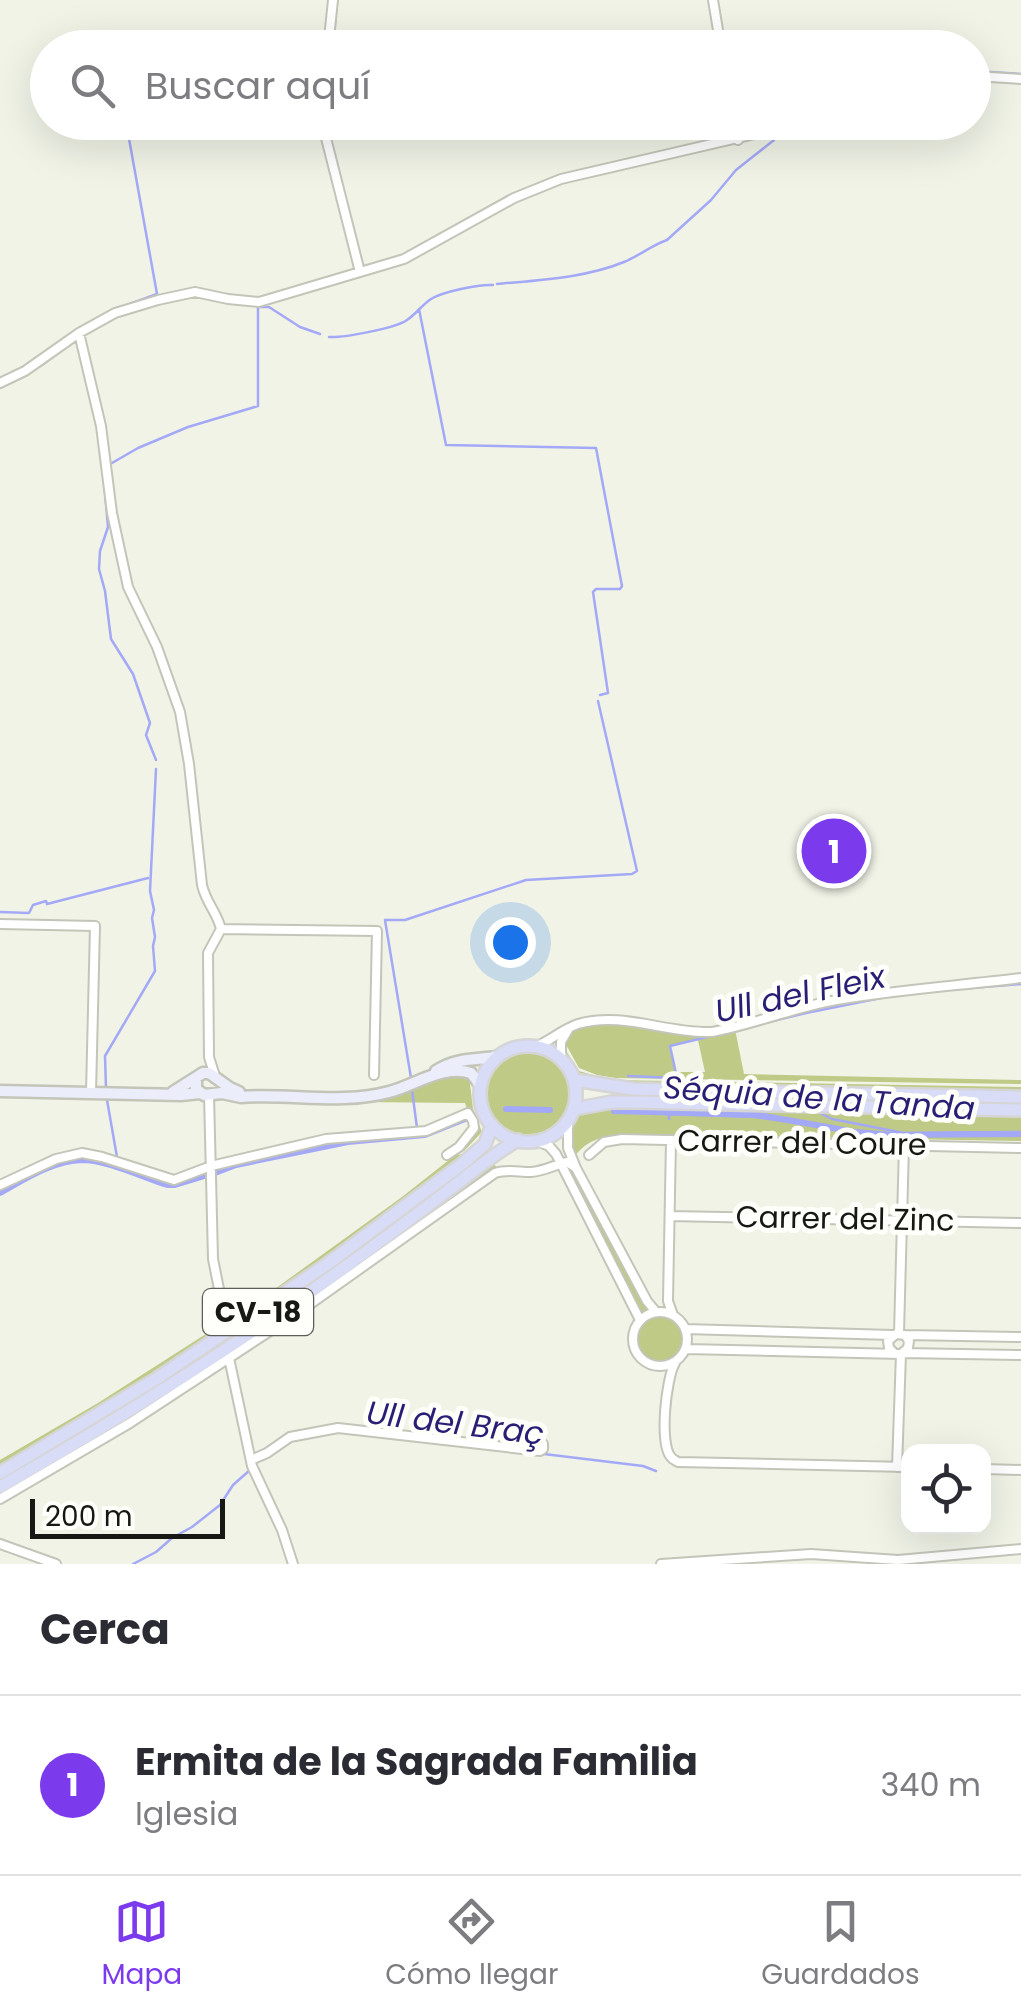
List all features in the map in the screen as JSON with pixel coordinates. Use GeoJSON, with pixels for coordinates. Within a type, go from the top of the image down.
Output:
{"type":"FeatureCollection","features":[{"type":"Feature","properties":{"kind":"main road"},"geometry":{"type":"LineString","coordinates":[[426,1078],[450,1062],[463,1059],[497,1057],[516,1047],[549,1050],[561,1058],[574,1080],[576,1095],[571,1115],[554,1134],[538,1140],[518,1140],[492,1125],[483,1109],[481,1086],[497,1057]]}},
{"type":"Feature","properties":{"kind":"main road"},"geometry":{"type":"LineString","coordinates":[[0,1091],[341,1098],[390,1092],[460,1070],[471,1073],[481,1086]]}},
{"type":"Feature","properties":{"kind":"main road"},"geometry":{"type":"LineString","coordinates":[[168,1094],[209,1072],[230,1088],[257,1096]]}},
{"type":"Feature","properties":{"kind":"main road"},"geometry":{"type":"LineString","coordinates":[[199,1076],[196,1089],[207,1096]]}},
{"type":"Feature","properties":{"kind":"main road"},"geometry":{"type":"LineString","coordinates":[[207,1096],[217,1090],[216,1076]]}},
{"type":"Feature","properties":{"kind":"main road"},"geometry":{"type":"LineString","coordinates":[[574,1080],[633,1088],[1021,1097]]}},
{"type":"Feature","properties":{"kind":"main road"},"geometry":{"type":"LineString","coordinates":[[571,1115],[612,1102],[1021,1110]]}},
{"type":"Feature","properties":{"kind":"main road","name":"CV-18"},"geometry":{"type":"LineString","coordinates":[[0,1473],[156,1379],[326,1265],[462,1164],[485,1144],[492,1125]]}},
{"type":"Feature","properties":{"kind":"main road","name":"CV-18"},"geometry":{"type":"LineString","coordinates":[[0,1487],[222,1351],[346,1267],[498,1151],[518,1140]]}},
{"type":"Feature","properties":{"kind":"street"},"geometry":{"type":"LineString","coordinates":[[331,30],[332,0]]}},
{"type":"Feature","properties":{"kind":"street"},"geometry":{"type":"LineString","coordinates":[[712,0],[718,30]]}},
{"type":"Feature","properties":{"kind":"street"},"geometry":{"type":"LineString","coordinates":[[991,77],[1021,79]]}},
{"type":"Feature","properties":{"kind":"street"},"geometry":{"type":"LineString","coordinates":[[327,140],[360,272]]}},
{"type":"Feature","properties":{"kind":"street"},"geometry":{"type":"LineString","coordinates":[[0,383],[115,313],[195,292],[259,302],[404,260],[514,198],[560,179],[738,140]]}},
{"type":"Feature","properties":{"kind":"street"},"geometry":{"type":"LineString","coordinates":[[80,333],[102,426],[112,513],[128,587],[157,647],[180,712],[202,885],[205,900],[218,917],[221,929],[208,952],[210,1057],[216,1076]]}},
{"type":"Feature","properties":{"kind":"street"},"geometry":{"type":"LineString","coordinates":[[0,924],[95,926],[91,1093]]}},
{"type":"Feature","properties":{"kind":"street"},"geometry":{"type":"LineString","coordinates":[[221,929],[377,931],[374,1076]]}},
{"type":"Feature","properties":{"kind":"street"},"geometry":{"type":"LineString","coordinates":[[537,1046],[572,1026],[597,1020],[712,1032],[849,998],[1021,978]]}},
{"type":"Feature","properties":{"kind":"street"},"geometry":{"type":"LineString","coordinates":[[561,1058],[561,1042],[572,1026]]}},
{"type":"Feature","properties":{"kind":"street"},"geometry":{"type":"LineString","coordinates":[[199,1076],[210,1057]]}},
{"type":"Feature","properties":{"kind":"street"},"geometry":{"type":"LineString","coordinates":[[207,1096],[213,1259],[224,1314]]}},
{"type":"Feature","properties":{"kind":"street"},"geometry":{"type":"LineString","coordinates":[[0,1184],[56,1159],[82,1153],[174,1180],[211,1166],[326,1139],[426,1130],[468,1113],[474,1128],[460,1147],[447,1156]]}},
{"type":"Feature","properties":{"kind":"street"},"geometry":{"type":"LineString","coordinates":[[571,1115],[568,1148],[576,1168],[647,1301],[659,1312],[673,1315]]}},
{"type":"Feature","properties":{"kind":"street","name":"Carrer del Coure"},"geometry":{"type":"LineString","coordinates":[[589,1155],[604,1142],[622,1139],[1021,1148]]}},
{"type":"Feature","properties":{"kind":"street"},"geometry":{"type":"LineString","coordinates":[[538,1140],[553,1150],[640,1320]]}},
{"type":"Feature","properties":{"kind":"street"},"geometry":{"type":"LineString","coordinates":[[672,1140],[668,1301],[685,1330],[686,1349],[674,1363],[668,1380],[665,1443],[670,1457],[678,1462],[901,1466]]}},
{"type":"Feature","properties":{"kind":"street"},"geometry":{"type":"LineString","coordinates":[[899,1335],[904,1145]]}},
{"type":"Feature","properties":{"kind":"street"},"geometry":{"type":"LineString","coordinates":[[0,1499],[130,1423],[230,1358],[494,1173],[532,1172],[567,1162],[576,1168]]}},
{"type":"Feature","properties":{"kind":"street"},"geometry":{"type":"LineString","coordinates":[[550,1169],[566,1178]]}},
{"type":"Feature","properties":{"kind":"street","name":"Carrer del Zinc"},"geometry":{"type":"LineString","coordinates":[[670,1216],[1021,1223]]}},
{"type":"Feature","properties":{"kind":"street"},"geometry":{"type":"LineString","coordinates":[[668,1301],[659,1312],[640,1320],[634,1328],[633,1346],[644,1361],[660,1367],[674,1363]]}},
{"type":"Feature","properties":{"kind":"street"},"geometry":{"type":"LineString","coordinates":[[685,1330],[1021,1337]]}},
{"type":"Feature","properties":{"kind":"street"},"geometry":{"type":"LineString","coordinates":[[899,1335],[888,1341],[889,1348],[899,1354]]}},
{"type":"Feature","properties":{"kind":"street"},"geometry":{"type":"LineString","coordinates":[[899,1335],[909,1341],[908,1348],[899,1354]]}},
{"type":"Feature","properties":{"kind":"street"},"geometry":{"type":"LineString","coordinates":[[686,1349],[1021,1355]]}},
{"type":"Feature","properties":{"kind":"street"},"geometry":{"type":"LineString","coordinates":[[897,1466],[899,1354]]}},
{"type":"Feature","properties":{"kind":"street"},"geometry":{"type":"LineString","coordinates":[[230,1358],[251,1460],[293,1564]]}},
{"type":"Feature","properties":{"kind":"street"},"geometry":{"type":"LineString","coordinates":[[660,1367],[668,1380]]}},
{"type":"Feature","properties":{"kind":"street"},"geometry":{"type":"LineString","coordinates":[[251,1460],[290,1437],[338,1428],[540,1451],[543,1444]]}},
{"type":"Feature","properties":{"kind":"street"},"geometry":{"type":"LineString","coordinates":[[991,1469],[1021,1470]]}},
{"type":"Feature","properties":{"kind":"street"},"geometry":{"type":"LineString","coordinates":[[0,1544],[56,1564]]}},
{"type":"Feature","properties":{"kind":"street"},"geometry":{"type":"LineString","coordinates":[[661,1564],[812,1554],[898,1560],[1021,1549]]}},
{"type":"Feature","properties":{"kind":"green space"},"geometry":{"type":"Polygon","coordinates":[[[616,1021],[683,1034],[735,1029],[744,1074],[1021,1080],[1021,1084],[616,1078],[579,1068],[564,1041],[575,1027],[616,1021]],[[698,1040],[670,1046],[676,1072],[705,1072],[698,1040]]]}},
{"type":"Feature","properties":{"kind":"green space"},"geometry":{"type":"Polygon","coordinates":[[[563,1046],[579,1071],[610,1080],[1021,1087],[1021,1094],[624,1085],[593,1080],[576,1072],[563,1046]]]}},
{"type":"Feature","properties":{"kind":"green space"},"geometry":{"type":"Polygon","coordinates":[[[528,1051],[552,1058],[564,1070],[571,1094],[564,1118],[552,1130],[528,1137],[504,1130],[492,1118],[485,1094],[492,1070],[504,1058],[528,1051]]]}},
{"type":"Feature","properties":{"kind":"green space"},"geometry":{"type":"Polygon","coordinates":[[[442,1075],[469,1075],[473,1109],[482,1132],[464,1151],[449,1156],[474,1128],[465,1103],[360,1102],[442,1075]]]}},
{"type":"Feature","properties":{"kind":"green space"},"geometry":{"type":"Polygon","coordinates":[[[603,1107],[1021,1113],[1021,1141],[623,1134],[596,1140],[574,1157],[569,1143],[571,1122],[582,1113],[603,1107]]]}},
{"type":"Feature","properties":{"kind":"green space"},"geometry":{"type":"Polygon","coordinates":[[[477,1142],[379,1223],[212,1339],[0,1469],[0,1460],[98,1403],[279,1286],[477,1142]]]}},
{"type":"Feature","properties":{"kind":"green space"},"geometry":{"type":"Polygon","coordinates":[[[491,1162],[499,1169],[254,1340],[150,1408],[0,1497],[0,1492],[57,1460],[491,1162]]]}},
{"type":"Feature","properties":{"kind":"green space"},"geometry":{"type":"Polygon","coordinates":[[[578,1178],[648,1310],[640,1314],[571,1182],[578,1178]]]}},
{"type":"Feature","properties":{"kind":"green space"},"geometry":{"type":"Polygon","coordinates":[[[660,1315],[677,1322],[684,1339],[677,1356],[660,1363],[643,1356],[636,1339],[643,1322],[660,1315]]]}},
{"type":"Feature","properties":{"kind":"waterway"},"geometry":{"type":"LineString","coordinates":[[334,30],[337,0]]}},
{"type":"Feature","properties":{"kind":"waterway"},"geometry":{"type":"LineString","coordinates":[[991,72],[1021,74]]}},
{"type":"Feature","properties":{"kind":"waterway"},"geometry":{"type":"LineString","coordinates":[[127,305],[157,294],[129,140]]}},
{"type":"Feature","properties":{"kind":"waterway"},"geometry":{"type":"LineString","coordinates":[[497,284],[578,275],[635,257],[667,240],[711,200],[736,170],[774,140]]}},
{"type":"Feature","properties":{"kind":"waterway"},"geometry":{"type":"LineString","coordinates":[[329,337],[392,326],[407,320],[436,296],[493,285]]}},
{"type":"Feature","properties":{"kind":"waterway"},"geometry":{"type":"LineString","coordinates":[[112,463],[188,427],[258,406],[258,307],[269,307],[300,327],[320,334]]}},
{"type":"Feature","properties":{"kind":"waterway"},"geometry":{"type":"LineString","coordinates":[[419,309],[446,445],[596,448],[622,586],[593,592],[608,693],[600,695]]}},
{"type":"Feature","properties":{"kind":"waterway"},"geometry":{"type":"LineString","coordinates":[[82,327],[106,314]]}},
{"type":"Feature","properties":{"kind":"waterway"},"geometry":{"type":"LineString","coordinates":[[0,388],[42,365],[78,338]]}},
{"type":"Feature","properties":{"kind":"waterway"},"geometry":{"type":"LineString","coordinates":[[103,469],[108,527],[99,569],[111,639],[133,674],[150,723],[146,735],[156,760]]}},
{"type":"Feature","properties":{"kind":"waterway"},"geometry":{"type":"LineString","coordinates":[[411,1078],[385,920],[405,920],[526,880],[637,871],[598,701]]}},
{"type":"Feature","properties":{"kind":"waterway"},"geometry":{"type":"LineString","coordinates":[[106,1088],[105,1056],[155,971],[150,891],[156,769]]}},
{"type":"Feature","properties":{"kind":"waterway"},"geometry":{"type":"LineString","coordinates":[[0,912],[29,913],[33,905],[46,901],[47,904],[148,878]]}},
{"type":"Feature","properties":{"kind":"waterway","name":"Ull del Fleix"},"geometry":{"type":"LineString","coordinates":[[934,991],[1021,984]]}},
{"type":"Feature","properties":{"kind":"waterway","name":"Ull del Fleix"},"geometry":{"type":"LineString","coordinates":[[628,1076],[677,1078],[670,1046],[896,995]]}},
{"type":"Feature","properties":{"kind":"waterway"},"geometry":{"type":"LineString","coordinates":[[412,1090],[417,1128]]}},
{"type":"Feature","properties":{"kind":"waterway"},"geometry":{"type":"LineString","coordinates":[[107,1100],[117,1157]]}},
{"type":"Feature","properties":{"kind":"waterway","name":"Séquia de la Tanda"},"geometry":{"type":"LineString","coordinates":[[506,1109],[550,1110]]}},
{"type":"Feature","properties":{"kind":"waterway","name":"Séquia de la Tanda"},"geometry":{"type":"LineString","coordinates":[[614,1111],[759,1115],[893,1135],[1021,1134]]}},
{"type":"Feature","properties":{"kind":"waterway","name":"Séquia de la Tanda"},"geometry":{"type":"LineString","coordinates":[[818,1112],[832,1119],[904,1133],[1021,1132]]}},
{"type":"Feature","properties":{"kind":"waterway","name":"Séquia de la Tanda"},"geometry":{"type":"LineString","coordinates":[[669,1119],[669,1114],[755,1117],[857,1132]]}},
{"type":"Feature","properties":{"kind":"waterway","name":"Séquia de la Tanda"},"geometry":{"type":"LineString","coordinates":[[215,1173],[236,1165],[348,1142],[425,1135],[470,1117]]}},
{"type":"Feature","properties":{"kind":"waterway","name":"Séquia de la Tanda"},"geometry":{"type":"LineString","coordinates":[[253,1160],[343,1141]]}},
{"type":"Feature","properties":{"kind":"waterway","name":"Séquia de la Tanda"},"geometry":{"type":"LineString","coordinates":[[75,1158],[105,1162],[173,1182]]}},
{"type":"Feature","properties":{"kind":"waterway","name":"Séquia de la Tanda"},"geometry":{"type":"LineString","coordinates":[[0,1193],[49,1167],[82,1160],[167,1185],[208,1175]]}},
{"type":"Feature","properties":{"kind":"waterway","name":"Séquia de la Tanda"},"geometry":{"type":"LineString","coordinates":[[218,1170],[235,1164]]}},
{"type":"Feature","properties":{"kind":"waterway","name":"Séquia de la Tanda"},"geometry":{"type":"LineString","coordinates":[[181,1181],[206,1173]]}},
{"type":"Feature","properties":{"kind":"waterway","name":"Séquia de la Tanda"},"geometry":{"type":"LineString","coordinates":[[0,1190],[16,1182]]}},
{"type":"Feature","properties":{"kind":"waterway","name":"Ull del Braç"},"geometry":{"type":"LineString","coordinates":[[544,1454],[656,1471]]}},
{"type":"Feature","properties":{"kind":"waterway","name":"Ull del Braç"},"geometry":{"type":"LineString","coordinates":[[133,1564],[220,1505],[233,1485],[250,1470]]}},
{"type":"Feature","properties":{"kind":"waterway"},"geometry":{"type":"LineString","coordinates":[[902,1564],[1021,1553]]}},
{"type":"Feature","properties":{"kind":"waterway"},"geometry":{"type":"LineString","coordinates":[[848,1560],[898,1564]]}},
{"type":"Feature","properties":{"kind":"place","name":"Ermita de la Sagrada Familia"},"geometry":{"type":"Point","coordinates":[834,851]}}]}
